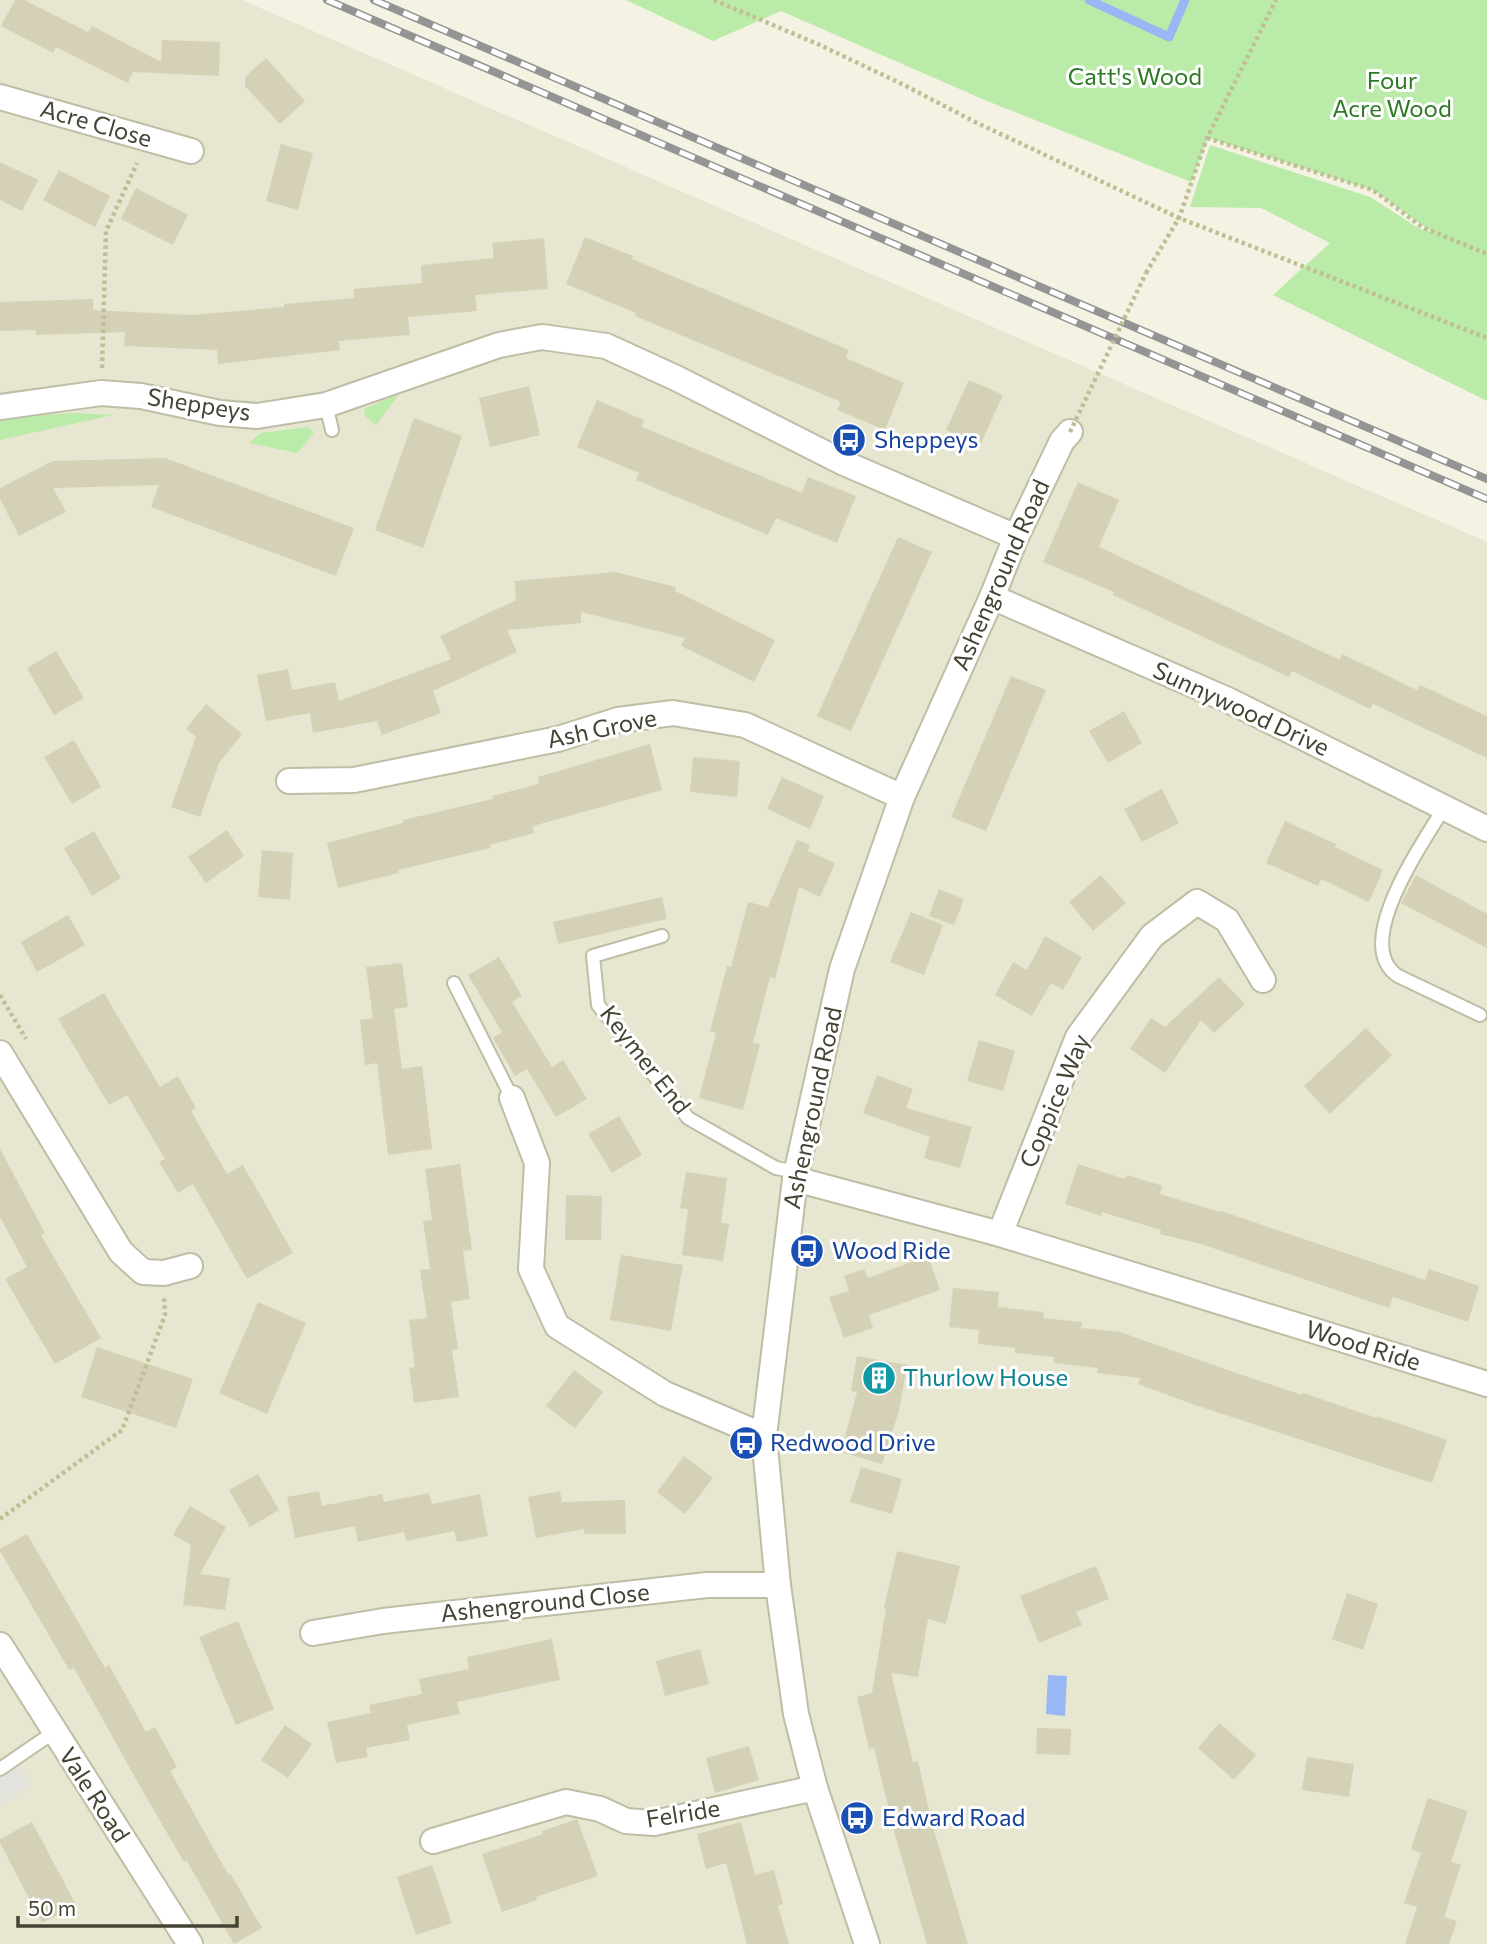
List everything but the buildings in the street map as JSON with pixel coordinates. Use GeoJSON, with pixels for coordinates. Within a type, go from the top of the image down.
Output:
{"type":"FeatureCollection","features":[{"type":"Feature","properties":{"kind":"street","name":"Acre Close"},"geometry":{"type":"LineString","coordinates":[[0,97],[191,151]]}},
{"type":"Feature","properties":{"kind":"street","name":"Sheppeys"},"geometry":{"type":"LineString","coordinates":[[0,407],[101,393],[141,396],[220,413],[257,416],[326,405],[499,345],[542,337],[606,346],[676,378],[844,463],[1016,537]]}},
{"type":"Feature","properties":{"kind":"street","name":"Ashenground Road"},"geometry":{"type":"LineString","coordinates":[[867,1944],[815,1788],[796,1714],[778,1585],[764,1436],[796,1176],[842,969],[902,797],[992,597],[1016,537],[1062,441],[1070,432]]}},
{"type":"Feature","properties":{"kind":"street","name":"Sunnywood Drive"},"geometry":{"type":"LineString","coordinates":[[992,597],[1228,701],[1487,829]]}},
{"type":"Feature","properties":{"kind":"street","name":"Ash Grove"},"geometry":{"type":"LineString","coordinates":[[289,781],[354,780],[558,738],[618,720],[673,713],[746,725],[902,797]]}},
{"type":"Feature","properties":{"kind":"street","name":"Coppice Way"},"geometry":{"type":"LineString","coordinates":[[1000,1234],[1078,1037],[1152,936],[1197,902],[1227,920],[1263,980]]}},
{"type":"Feature","properties":{"kind":"street"},"geometry":{"type":"LineString","coordinates":[[0,1053],[121,1252],[143,1272],[164,1273],[190,1266]]}},
{"type":"Feature","properties":{"kind":"street"},"geometry":{"type":"LineString","coordinates":[[512,1098],[537,1163],[531,1269],[557,1326],[665,1394],[764,1436]]}},
{"type":"Feature","properties":{"kind":"street","name":"Wood Ride"},"geometry":{"type":"LineString","coordinates":[[796,1176],[1000,1234],[1487,1384]]}},
{"type":"Feature","properties":{"kind":"street","name":"Ashenground Close"},"geometry":{"type":"LineString","coordinates":[[313,1633],[383,1621],[707,1585],[778,1585]]}},
{"type":"Feature","properties":{"kind":"street","name":"Vale Road"},"geometry":{"type":"LineString","coordinates":[[0,1645],[190,1944]]}},
{"type":"Feature","properties":{"kind":"street","name":"Felride"},"geometry":{"type":"LineString","coordinates":[[433,1841],[566,1802],[600,1809],[626,1821],[654,1824],[815,1788]]}},
{"type":"Feature","properties":{"kind":"lane"},"geometry":{"type":"LineString","coordinates":[[326,405],[332,430]]}},
{"type":"Feature","properties":{"kind":"lane"},"geometry":{"type":"LineString","coordinates":[[1445,806],[1387,913],[1382,930],[1383,959],[1389,970],[1398,976],[1480,1015]]}},
{"type":"Feature","properties":{"kind":"lane","name":"Keymer End"},"geometry":{"type":"LineString","coordinates":[[662,936],[593,956],[598,1005],[688,1118],[776,1168],[796,1176]]}},
{"type":"Feature","properties":{"kind":"lane"},"geometry":{"type":"LineString","coordinates":[[454,983],[512,1098]]}},
{"type":"Feature","properties":{"kind":"lane"},"geometry":{"type":"LineString","coordinates":[[0,1769],[54,1732]]}},
{"type":"Feature","properties":{"kind":"path"},"geometry":{"type":"LineString","coordinates":[[714,0],[904,85],[975,122],[1180,218],[1487,338]]}},
{"type":"Feature","properties":{"kind":"path"},"geometry":{"type":"LineString","coordinates":[[1070,432],[1146,273],[1180,218],[1207,138],[1276,0]]}},
{"type":"Feature","properties":{"kind":"path"},"geometry":{"type":"LineString","coordinates":[[1207,138],[1373,190],[1422,227],[1487,254]]}},
{"type":"Feature","properties":{"kind":"path"},"geometry":{"type":"LineString","coordinates":[[101,393],[106,231],[148,139]]}},
{"type":"Feature","properties":{"kind":"path"},"geometry":{"type":"LineString","coordinates":[[0,1520],[121,1430],[164,1315],[164,1273]]}},
{"type":"Feature","properties":{"kind":"shaded area"},"geometry":{"type":"Polygon","coordinates":[[[0,0],[242,0],[1487,542],[1487,1944],[0,1944],[0,0]]]}},
{"type":"Feature","properties":{"kind":"shaded area"},"geometry":{"type":"Polygon","coordinates":[[[15,1759],[33,1785],[0,1806],[0,1769],[15,1759]]]}},
{"type":"Feature","properties":{"kind":"green space"},"geometry":{"type":"Polygon","coordinates":[[[626,0],[1487,0],[1487,401],[1273,295],[1330,243],[1261,208],[1190,207],[1210,145],[1370,197],[1420,229],[1432,232],[1373,190],[1208,138],[1191,182],[987,101],[781,11],[713,41],[626,0]]]}},
{"type":"Feature","properties":{"kind":"green space"},"geometry":{"type":"Polygon","coordinates":[[[399,394],[376,425],[365,416],[364,409],[399,394]]]}},
{"type":"Feature","properties":{"kind":"green space"},"geometry":{"type":"Polygon","coordinates":[[[74,413],[113,415],[0,440],[0,418],[74,413]]]}},
{"type":"Feature","properties":{"kind":"green space"},"geometry":{"type":"Polygon","coordinates":[[[307,427],[314,432],[298,453],[249,443],[261,433],[307,427]]]}},
{"type":"Feature","properties":{"kind":"water"},"geometry":{"type":"Polygon","coordinates":[[[1048,1675],[1067,1676],[1065,1716],[1046,1714],[1048,1675]]]}},
{"type":"Feature","properties":{"kind":"waterway"},"geometry":{"type":"LineString","coordinates":[[1089,0],[1169,37],[1185,0]]}},
{"type":"Feature","properties":{"kind":"railway"},"geometry":{"type":"LineString","coordinates":[[327,0],[1487,499]]}},
{"type":"Feature","properties":{"kind":"railway"},"geometry":{"type":"LineString","coordinates":[[374,0],[1487,479]]}},
{"type":"Feature","properties":{"kind":"place","name":"Sheppeys"},"geometry":{"type":"Point","coordinates":[849,440]}},
{"type":"Feature","properties":{"kind":"place","name":"Wood Ride"},"geometry":{"type":"Point","coordinates":[807,1251]}},
{"type":"Feature","properties":{"kind":"place","name":"Thurlow House"},"geometry":{"type":"Point","coordinates":[879,1378]}},
{"type":"Feature","properties":{"kind":"place","name":"Redwood Drive"},"geometry":{"type":"Point","coordinates":[746,1443]}},
{"type":"Feature","properties":{"kind":"place","name":"Edward Road"},"geometry":{"type":"Point","coordinates":[857,1818]}},
{"type":"Feature","properties":{"kind":"park label","name":"Catt's Wood"},"geometry":{"type":"Point","coordinates":[1135,77]}},
{"type":"Feature","properties":{"kind":"park label","name":"Four Acre Wood"},"geometry":{"type":"Point","coordinates":[1392,95]}}]}
